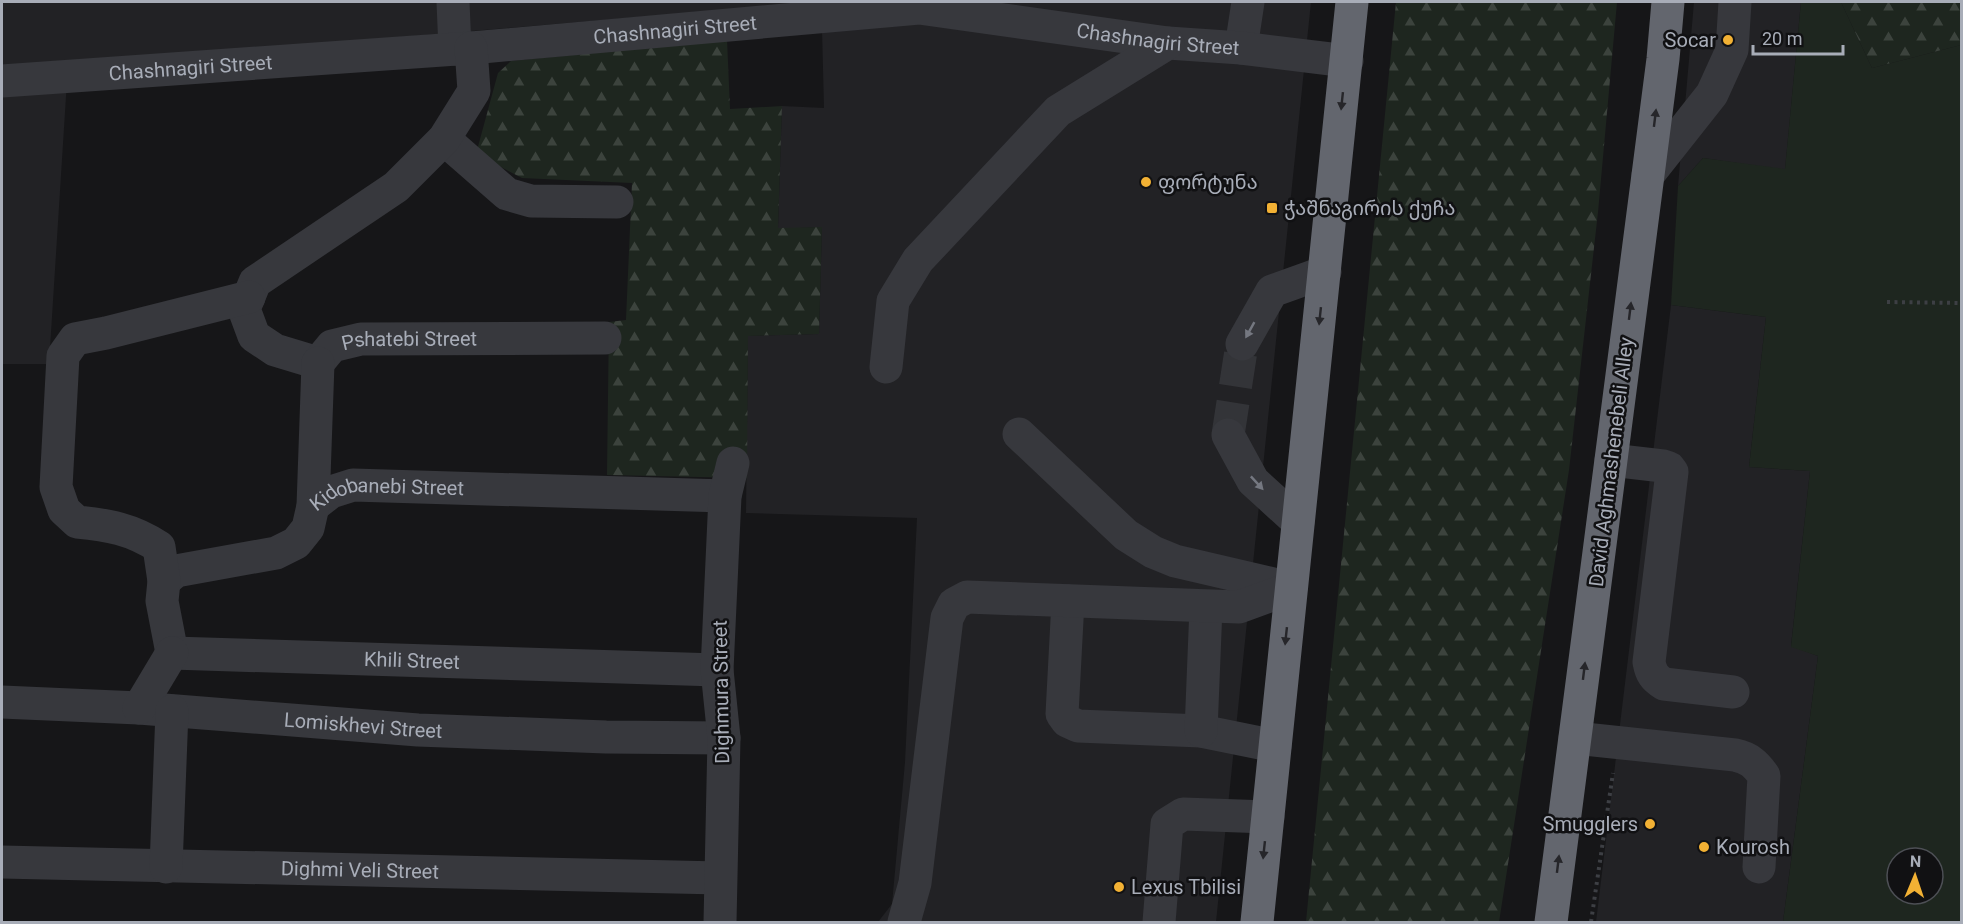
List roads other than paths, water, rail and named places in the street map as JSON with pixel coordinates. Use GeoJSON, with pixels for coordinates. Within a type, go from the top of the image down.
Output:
{"type":"FeatureCollection","features":[{"type":"Feature","properties":{"kind":"highway"},"geometry":{"type":"LineString","coordinates":[[1257,922],[1353,2]]}},
{"type":"Feature","properties":{"kind":"highway","name":"David Aghmashenebeli Alley"},"geometry":{"type":"LineString","coordinates":[[1551,922],[1663,59],[1668,2]]}},
{"type":"Feature","properties":{"kind":"street"},"geometry":{"type":"LineString","coordinates":[[139,708],[172,653],[162,601],[164,581],[159,548],[143,536],[106,525],[77,522],[64,510],[56,487],[63,356],[75,339],[249,297],[255,282],[396,187],[444,140],[474,91],[453,2]]}},
{"type":"Feature","properties":{"kind":"street"},"geometry":{"type":"LineString","coordinates":[[1241,48],[1248,2]]}},
{"type":"Feature","properties":{"kind":"street"},"geometry":{"type":"LineString","coordinates":[[1648,175],[1712,94],[1732,50],[1735,2]]}},
{"type":"Feature","properties":{"kind":"street","name":"Chashnagiri Street"},"geometry":{"type":"LineString","coordinates":[[2,81],[463,49],[919,4],[1168,43],[1241,48],[1347,61]]}},
{"type":"Feature","properties":{"kind":"street"},"geometry":{"type":"LineString","coordinates":[[886,367],[893,301],[918,260],[1058,111],[1168,43]]}},
{"type":"Feature","properties":{"kind":"street"},"geometry":{"type":"LineString","coordinates":[[444,140],[507,194],[531,201],[617,202]]}},
{"type":"Feature","properties":{"kind":"street"},"geometry":{"type":"LineString","coordinates":[[1242,344],[1272,291],[1325,272]]}},
{"type":"Feature","properties":{"kind":"street","name":"Pshatebi Street"},"geometry":{"type":"LineString","coordinates":[[249,297],[244,309],[254,336],[275,350],[318,363],[332,346],[360,339],[605,338]]}},
{"type":"Feature","properties":{"kind":"street"},"geometry":{"type":"LineString","coordinates":[[313,506],[318,363]]}},
{"type":"Feature","properties":{"kind":"street"},"geometry":{"type":"LineString","coordinates":[[1019,434],[1126,535],[1153,552],[1175,561],[1291,588]]}},
{"type":"Feature","properties":{"kind":"street"},"geometry":{"type":"LineString","coordinates":[[1228,435],[1253,481],[1298,522]]}},
{"type":"Feature","properties":{"kind":"street"},"geometry":{"type":"LineString","coordinates":[[1611,460],[1663,466],[1672,472],[1649,662],[1650,671],[1664,684],[1733,692]]}},
{"type":"Feature","properties":{"kind":"street","name":"Dighmura Street"},"geometry":{"type":"LineString","coordinates":[[720,922],[724,738],[717,670],[724,496],[733,463]]}},
{"type":"Feature","properties":{"kind":"street","name":"Kidobanebi Street"},"geometry":{"type":"LineString","coordinates":[[164,581],[176,571],[276,553],[296,543],[308,528],[313,506],[331,492],[353,486],[724,496]]}},
{"type":"Feature","properties":{"kind":"street"},"geometry":{"type":"LineString","coordinates":[[904,922],[915,883],[947,618],[954,604],[967,597],[1239,607],[1291,588]]}},
{"type":"Feature","properties":{"kind":"street"},"geometry":{"type":"LineString","coordinates":[[1068,601],[1062,714],[1067,721],[1078,726],[1201,731],[1275,746]]}},
{"type":"Feature","properties":{"kind":"street"},"geometry":{"type":"LineString","coordinates":[[1201,731],[1206,607]]}},
{"type":"Feature","properties":{"kind":"street","name":"Khili Street"},"geometry":{"type":"LineString","coordinates":[[172,653],[717,670]]}},
{"type":"Feature","properties":{"kind":"street","name":"Lomiskhevi Street"},"geometry":{"type":"LineString","coordinates":[[2,702],[139,708],[418,730],[594,737],[724,738]]}},
{"type":"Feature","properties":{"kind":"street"},"geometry":{"type":"LineString","coordinates":[[166,867],[172,711]]}},
{"type":"Feature","properties":{"kind":"street"},"geometry":{"type":"LineString","coordinates":[[1575,738],[1735,754],[1751,760],[1764,776],[1759,867]]}},
{"type":"Feature","properties":{"kind":"street"},"geometry":{"type":"LineString","coordinates":[[1159,922],[1167,825],[1183,814],[1268,818]]}},
{"type":"Feature","properties":{"kind":"street","name":"Dighmi Veli Street"},"geometry":{"type":"LineString","coordinates":[[2,862],[720,878]]}},
{"type":"Feature","properties":{"kind":"tunnel"},"geometry":{"type":"LineString","coordinates":[[1228,435],[1242,344]]}},
{"type":"Feature","properties":{"kind":"place","name":"Socar"},"geometry":{"type":"Point","coordinates":[1728,40]}},
{"type":"Feature","properties":{"kind":"place","name":"ფორტუნა"},"geometry":{"type":"Point","coordinates":[1146,182]}},
{"type":"Feature","properties":{"kind":"place","name":"ჭაშნაგირის ქუჩა"},"geometry":{"type":"Point","coordinates":[1272,208]}},
{"type":"Feature","properties":{"kind":"place","name":"Smugglers"},"geometry":{"type":"Point","coordinates":[1650,824]}},
{"type":"Feature","properties":{"kind":"place","name":"Kourosh"},"geometry":{"type":"Point","coordinates":[1704,847]}},
{"type":"Feature","properties":{"kind":"place","name":"Lexus Tbilisi"},"geometry":{"type":"Point","coordinates":[1119,887]}}]}
